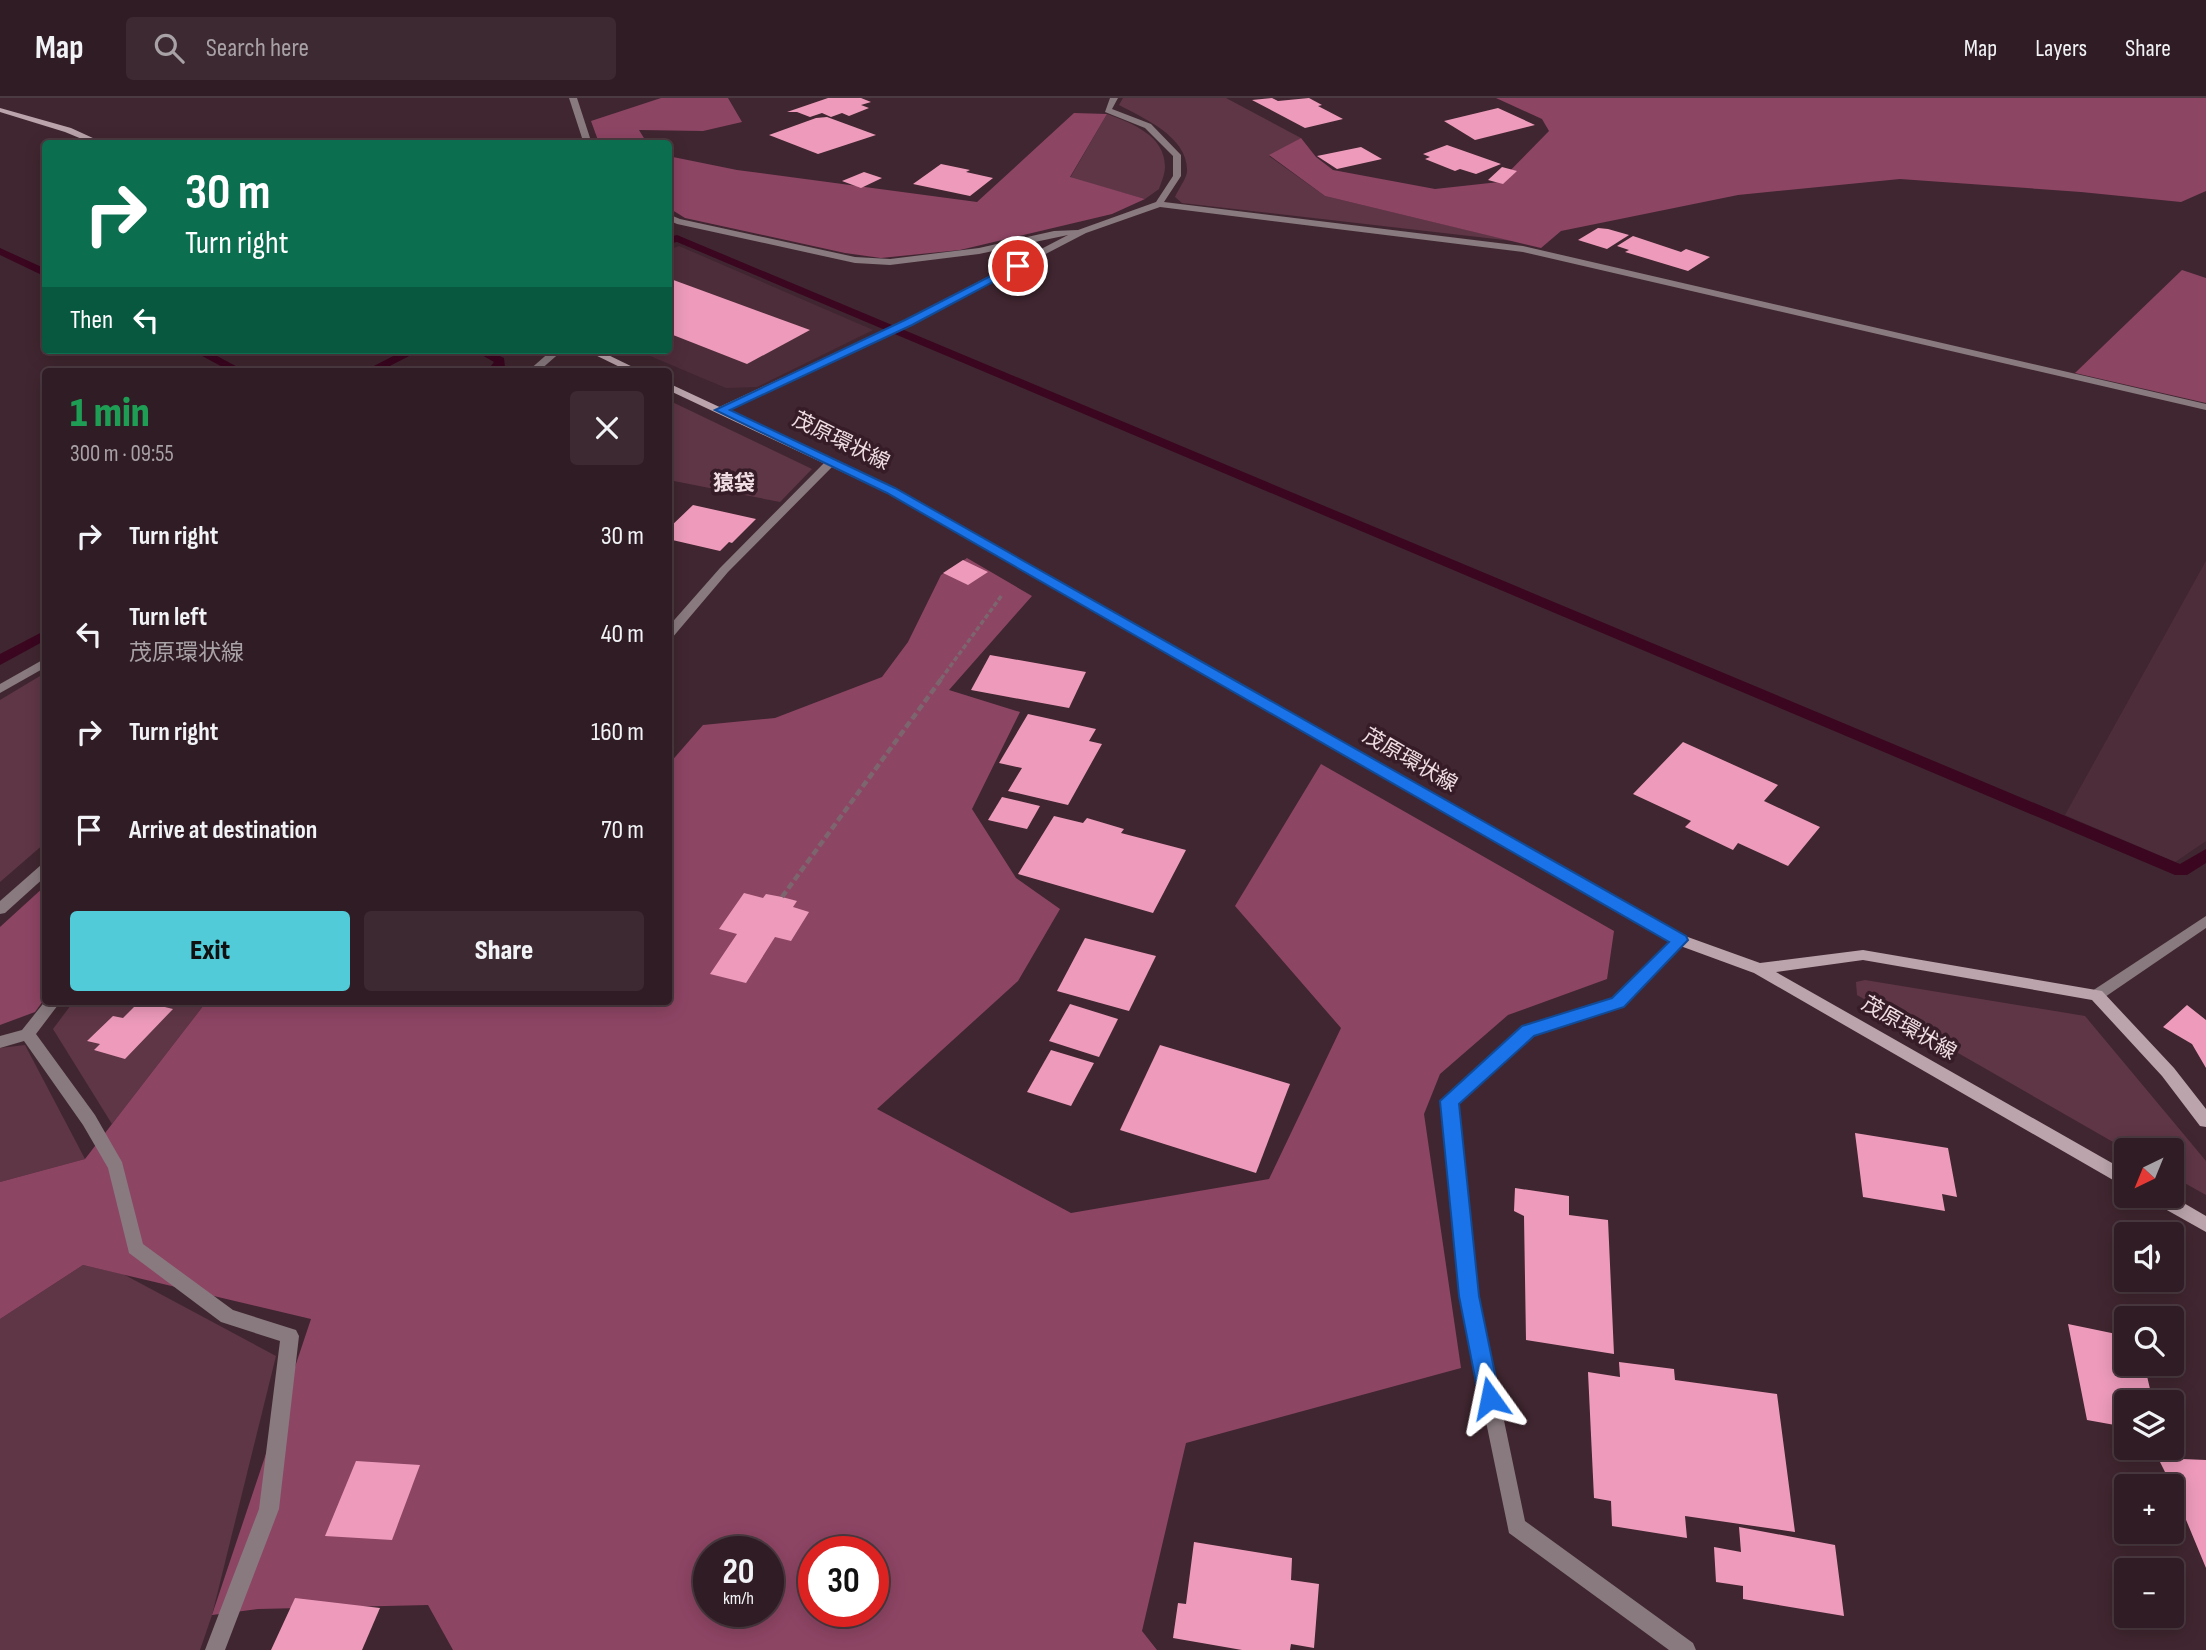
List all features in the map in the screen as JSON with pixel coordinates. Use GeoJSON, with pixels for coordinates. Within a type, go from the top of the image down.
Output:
{"type":"FeatureCollection","features":[{"type":"Feature","properties":{"kind":"main road"},"geometry":{"type":"LineString","coordinates":[[0,110],[92,140]]}},
{"type":"Feature","properties":{"kind":"main road"},"geometry":{"type":"LineString","coordinates":[[599,354],[629,368]]}},
{"type":"Feature","properties":{"kind":"main road","name":"茂原環状線"},"geometry":{"type":"LineString","coordinates":[[672,388],[891,491],[1680,940],[1759,969],[2114,1172]]}},
{"type":"Feature","properties":{"kind":"main road"},"geometry":{"type":"LineString","coordinates":[[1759,969],[1863,956],[2097,995],[2168,1072],[2206,1121]]}},
{"type":"Feature","properties":{"kind":"main road"},"geometry":{"type":"LineString","coordinates":[[2177,1208],[2206,1225]]}},
{"type":"Feature","properties":{"kind":"street"},"geometry":{"type":"LineString","coordinates":[[573,98],[587,140]]}},
{"type":"Feature","properties":{"kind":"street"},"geometry":{"type":"LineString","coordinates":[[1114,98],[1108,110],[1149,125],[1177,155],[1177,176],[1159,204]]}},
{"type":"Feature","properties":{"kind":"street"},"geometry":{"type":"LineString","coordinates":[[721,410],[908,323],[1083,232],[1159,204],[1523,249],[2206,407]]}},
{"type":"Feature","properties":{"kind":"street"},"geometry":{"type":"LineString","coordinates":[[672,220],[855,260],[890,262],[979,251],[1054,234],[1083,232]]}},
{"type":"Feature","properties":{"kind":"street"},"geometry":{"type":"LineString","coordinates":[[537,368],[553,354]]}},
{"type":"Feature","properties":{"kind":"street"},"geometry":{"type":"LineString","coordinates":[[672,630],[724,570],[832,461]]}},
{"type":"Feature","properties":{"kind":"street"},"geometry":{"type":"LineString","coordinates":[[0,689],[42,664]]}},
{"type":"Feature","properties":{"kind":"street"},"geometry":{"type":"LineString","coordinates":[[0,909],[42,872]]}},
{"type":"Feature","properties":{"kind":"street"},"geometry":{"type":"LineString","coordinates":[[2097,995],[2206,921]]}},
{"type":"Feature","properties":{"kind":"street"},"geometry":{"type":"LineString","coordinates":[[1680,940],[1618,1002],[1528,1031],[1450,1101],[1469,1296],[1516,1526],[1686,1650]]}},
{"type":"Feature","properties":{"kind":"street"},"geometry":{"type":"LineString","coordinates":[[0,1042],[27,1034],[50,1005]]}},
{"type":"Feature","properties":{"kind":"street"},"geometry":{"type":"LineString","coordinates":[[27,1034],[89,1121],[116,1167],[135,1248],[227,1316],[290,1336],[269,1509],[215,1650]]}},
{"type":"Feature","properties":{"kind":"path"},"geometry":{"type":"LineString","coordinates":[[782,897],[1024,566]]}},
{"type":"Feature","properties":{"kind":"shaded area"},"geometry":{"type":"Polygon","coordinates":[[[661,98],[728,98],[742,122],[703,131],[639,130],[645,140],[598,140],[591,121],[661,98]]]}},
{"type":"Feature","properties":{"kind":"shaded area"},"geometry":{"type":"Polygon","coordinates":[[[1123,98],[1226,98],[1301,138],[1269,156],[1325,196],[1513,241],[1182,203],[1175,197],[1187,172],[1181,149],[1163,130],[1119,105],[1123,98]]]}},
{"type":"Feature","properties":{"kind":"shaded area"},"geometry":{"type":"Polygon","coordinates":[[[1496,98],[2206,98],[2206,191],[2181,202],[1900,179],[1738,195],[1561,231],[1541,248],[1325,196],[1269,155],[1301,138],[1316,157],[1333,170],[1435,189],[1499,182],[1549,131],[1542,119],[1496,98]]]}},
{"type":"Feature","properties":{"kind":"shaded area"},"geometry":{"type":"Polygon","coordinates":[[[1074,113],[1107,114],[1070,177],[1145,199],[1112,214],[960,250],[881,258],[845,253],[685,218],[672,210],[672,157],[737,170],[977,202],[1074,113]]]}},
{"type":"Feature","properties":{"kind":"shaded area"},"geometry":{"type":"Polygon","coordinates":[[[1107,114],[1136,126],[1159,146],[1165,167],[1164,175],[1159,189],[1145,199],[1070,178],[1107,114]]]}},
{"type":"Feature","properties":{"kind":"shaded area"},"geometry":{"type":"Polygon","coordinates":[[[679,246],[873,330],[757,387],[726,388],[645,354],[672,354],[672,249],[679,246]]]}},
{"type":"Feature","properties":{"kind":"shaded area"},"geometry":{"type":"Polygon","coordinates":[[[2182,270],[2206,278],[2206,403],[2075,373],[2182,270]]]}},
{"type":"Feature","properties":{"kind":"shaded area"},"geometry":{"type":"Polygon","coordinates":[[[672,402],[812,469],[780,502],[672,481],[672,402]]]}},
{"type":"Feature","properties":{"kind":"shaded area"},"geometry":{"type":"Polygon","coordinates":[[[967,558],[1032,596],[949,690],[1020,712],[972,809],[1016,878],[1060,909],[1018,981],[877,1109],[1071,1213],[1269,1179],[1341,1028],[1235,906],[1321,764],[1614,931],[1607,979],[1508,1015],[1440,1074],[1424,1114],[1461,1368],[1186,1443],[1142,1631],[1157,1650],[453,1650],[428,1605],[258,1609],[212,1615],[311,1319],[83,1265],[0,1319],[0,1182],[85,1159],[204,1005],[672,1005],[672,761],[703,725],[775,718],[882,677],[908,642],[941,575],[967,558]]]}},
{"type":"Feature","properties":{"kind":"shaded area"},"geometry":{"type":"Polygon","coordinates":[[[2206,561],[2206,841],[2175,862],[2065,815],[2206,561]]]}},
{"type":"Feature","properties":{"kind":"shaded area"},"geometry":{"type":"Polygon","coordinates":[[[42,675],[42,846],[0,882],[0,700],[42,675]]]}},
{"type":"Feature","properties":{"kind":"shaded area"},"geometry":{"type":"Polygon","coordinates":[[[42,889],[42,1002],[35,1012],[0,1025],[0,927],[42,889]]]}},
{"type":"Feature","properties":{"kind":"shaded area"},"geometry":{"type":"Polygon","coordinates":[[[1865,980],[2085,1016],[2206,1161],[2206,1195],[2184,1183],[2184,1138],[2114,1138],[2114,1143],[1857,995],[1856,982],[1865,980]]]}},
{"type":"Feature","properties":{"kind":"shaded area"},"geometry":{"type":"Polygon","coordinates":[[[71,1005],[204,1005],[112,1124],[53,1029],[71,1005]]]}},
{"type":"Feature","properties":{"kind":"shaded area"},"geometry":{"type":"Polygon","coordinates":[[[25,1045],[85,1159],[0,1182],[0,1048],[25,1045]]]}},
{"type":"Feature","properties":{"kind":"shaded area"},"geometry":{"type":"Polygon","coordinates":[[[83,1265],[123,1274],[276,1356],[212,1615],[200,1650],[0,1650],[0,1319],[83,1265]]]}},
{"type":"Feature","properties":{"kind":"building"},"geometry":{"type":"Polygon","coordinates":[[[828,98],[861,98],[871,102],[861,105],[869,108],[849,116],[842,113],[831,117],[822,113],[810,117],[797,112],[787,112],[828,98]]]}},
{"type":"Feature","properties":{"kind":"building"},"geometry":{"type":"Polygon","coordinates":[[[1272,98],[1278,101],[1309,98],[1343,119],[1305,128],[1252,100],[1272,98]]]}},
{"type":"Feature","properties":{"kind":"building"},"geometry":{"type":"Polygon","coordinates":[[[1498,108],[1535,125],[1475,140],[1444,121],[1498,108]]]}},
{"type":"Feature","properties":{"kind":"building"},"geometry":{"type":"Polygon","coordinates":[[[827,117],[876,135],[818,154],[769,135],[816,118],[827,117]]]}},
{"type":"Feature","properties":{"kind":"building"},"geometry":{"type":"Polygon","coordinates":[[[1447,145],[1501,164],[1476,174],[1460,169],[1455,171],[1425,159],[1430,157],[1423,154],[1447,145]]]}},
{"type":"Feature","properties":{"kind":"building"},"geometry":{"type":"Polygon","coordinates":[[[1361,147],[1382,159],[1337,169],[1317,156],[1361,147]]]}},
{"type":"Feature","properties":{"kind":"building"},"geometry":{"type":"Polygon","coordinates":[[[941,164],[993,178],[970,196],[913,184],[941,164]]]}},
{"type":"Feature","properties":{"kind":"building"},"geometry":{"type":"Polygon","coordinates":[[[1502,167],[1517,171],[1503,184],[1488,180],[1502,167]]]}},
{"type":"Feature","properties":{"kind":"building"},"geometry":{"type":"Polygon","coordinates":[[[864,172],[882,178],[861,188],[842,181],[864,172]]]}},
{"type":"Feature","properties":{"kind":"building"},"geometry":{"type":"Polygon","coordinates":[[[1598,228],[1629,235],[1607,249],[1578,240],[1598,228]]]}},
{"type":"Feature","properties":{"kind":"building"},"geometry":{"type":"Polygon","coordinates":[[[1633,236],[1681,252],[1686,249],[1710,257],[1688,271],[1625,252],[1629,250],[1617,246],[1633,236]]]}},
{"type":"Feature","properties":{"kind":"building"},"geometry":{"type":"Polygon","coordinates":[[[672,279],[810,330],[747,364],[672,335],[672,279]]]}},
{"type":"Feature","properties":{"kind":"building"},"geometry":{"type":"Polygon","coordinates":[[[693,505],[756,519],[720,551],[672,540],[672,525],[693,505]]]}},
{"type":"Feature","properties":{"kind":"building"},"geometry":{"type":"Polygon","coordinates":[[[963,560],[988,572],[968,585],[943,573],[963,560]]]}},
{"type":"Feature","properties":{"kind":"building"},"geometry":{"type":"Polygon","coordinates":[[[990,655],[1086,672],[1069,708],[971,690],[990,655]]]}},
{"type":"Feature","properties":{"kind":"building"},"geometry":{"type":"Polygon","coordinates":[[[1028,714],[1096,729],[1089,741],[1102,744],[1068,805],[1008,791],[1022,768],[999,763],[1028,714]]]}},
{"type":"Feature","properties":{"kind":"building"},"geometry":{"type":"Polygon","coordinates":[[[1683,742],[1778,785],[1764,801],[1820,827],[1788,866],[1738,843],[1733,850],[1685,827],[1691,821],[1633,794],[1683,742]]]}},
{"type":"Feature","properties":{"kind":"building"},"geometry":{"type":"Polygon","coordinates":[[[1002,797],[1040,806],[1027,829],[988,820],[1002,797]]]}},
{"type":"Feature","properties":{"kind":"building"},"geometry":{"type":"Polygon","coordinates":[[[1054,816],[1083,823],[1087,818],[1124,829],[1121,833],[1186,850],[1153,913],[1018,874],[1054,816]]]}},
{"type":"Feature","properties":{"kind":"building"},"geometry":{"type":"Polygon","coordinates":[[[744,893],[763,898],[766,894],[797,901],[793,907],[809,912],[791,941],[775,937],[746,983],[710,974],[737,934],[719,929],[744,893]]]}},
{"type":"Feature","properties":{"kind":"building"},"geometry":{"type":"Polygon","coordinates":[[[1085,938],[1156,956],[1129,1011],[1057,991],[1085,938]]]}},
{"type":"Feature","properties":{"kind":"building"},"geometry":{"type":"Polygon","coordinates":[[[1070,1004],[1118,1019],[1099,1057],[1049,1041],[1070,1004]]]}},
{"type":"Feature","properties":{"kind":"building"},"geometry":{"type":"Polygon","coordinates":[[[136,1005],[156,1005],[173,1009],[125,1059],[94,1050],[100,1044],[87,1041],[113,1016],[123,1018],[136,1005]]]}},
{"type":"Feature","properties":{"kind":"building"},"geometry":{"type":"Polygon","coordinates":[[[2187,1005],[2206,1020],[2206,1068],[2192,1044],[2163,1027],[2187,1005]]]}},
{"type":"Feature","properties":{"kind":"building"},"geometry":{"type":"Polygon","coordinates":[[[1160,1045],[1290,1084],[1256,1173],[1120,1130],[1160,1045]]]}},
{"type":"Feature","properties":{"kind":"building"},"geometry":{"type":"Polygon","coordinates":[[[1051,1050],[1094,1063],[1071,1106],[1027,1092],[1051,1050]]]}},
{"type":"Feature","properties":{"kind":"building"},"geometry":{"type":"Polygon","coordinates":[[[1855,1133],[1948,1148],[1957,1197],[1942,1194],[1945,1211],[1863,1197],[1855,1133]]]}},
{"type":"Feature","properties":{"kind":"building"},"geometry":{"type":"Polygon","coordinates":[[[1515,1188],[1569,1196],[1569,1215],[1608,1220],[1614,1354],[1526,1340],[1524,1216],[1514,1211],[1515,1188]]]}},
{"type":"Feature","properties":{"kind":"building"},"geometry":{"type":"Polygon","coordinates":[[[2068,1324],[2114,1334],[2114,1376],[2147,1376],[2150,1390],[2114,1390],[2114,1425],[2087,1420],[2068,1324]]]}},
{"type":"Feature","properties":{"kind":"building"},"geometry":{"type":"Polygon","coordinates":[[[1619,1362],[1674,1369],[1675,1380],[1777,1394],[1795,1532],[1685,1516],[1687,1538],[1612,1526],[1611,1501],[1594,1498],[1588,1372],[1620,1377],[1619,1362]]]}},
{"type":"Feature","properties":{"kind":"building"},"geometry":{"type":"Polygon","coordinates":[[[2159,1460],[2206,1460],[2206,1568],[2184,1515],[2184,1474],[2166,1474],[2159,1460]]]}},
{"type":"Feature","properties":{"kind":"building"},"geometry":{"type":"Polygon","coordinates":[[[356,1461],[420,1465],[392,1540],[325,1536],[356,1461]]]}},
{"type":"Feature","properties":{"kind":"building"},"geometry":{"type":"Polygon","coordinates":[[[1739,1527],[1835,1545],[1844,1616],[1743,1599],[1743,1586],[1716,1582],[1714,1547],[1741,1552],[1739,1527]]]}},
{"type":"Feature","properties":{"kind":"building"},"geometry":{"type":"Polygon","coordinates":[[[1194,1542],[1292,1558],[1291,1580],[1319,1584],[1314,1648],[1291,1644],[1290,1650],[1242,1650],[1173,1638],[1178,1603],[1186,1604],[1194,1542]]]}},
{"type":"Feature","properties":{"kind":"building"},"geometry":{"type":"Polygon","coordinates":[[[295,1598],[380,1608],[362,1650],[271,1650],[295,1598]]]}},
{"type":"Feature","properties":{"kind":"waterway"},"geometry":{"type":"LineString","coordinates":[[672,240],[677,238],[2181,871],[2206,855]]}},
{"type":"Feature","properties":{"kind":"waterway"},"geometry":{"type":"LineString","coordinates":[[0,251],[42,272]]}},
{"type":"Feature","properties":{"kind":"waterway"},"geometry":{"type":"LineString","coordinates":[[205,354],[233,368]]}},
{"type":"Feature","properties":{"kind":"waterway"},"geometry":{"type":"LineString","coordinates":[[376,368],[406,354]]}},
{"type":"Feature","properties":{"kind":"waterway"},"geometry":{"type":"LineString","coordinates":[[487,354],[500,361],[498,368]]}},
{"type":"Feature","properties":{"kind":"waterway"},"geometry":{"type":"LineString","coordinates":[[0,660],[42,636]]}},
{"type":"Feature","properties":{"kind":"district","name":"猿袋"},"geometry":{"type":"Point","coordinates":[734,483]}},
{"type":"Feature","properties":{"kind":"route"},"geometry":{"type":"LineString","coordinates":[[1018,266],[908,323],[721,410],[891,491],[1680,940],[1618,1002],[1528,1031],[1450,1101],[1469,1296],[1490,1398]]}}]}
